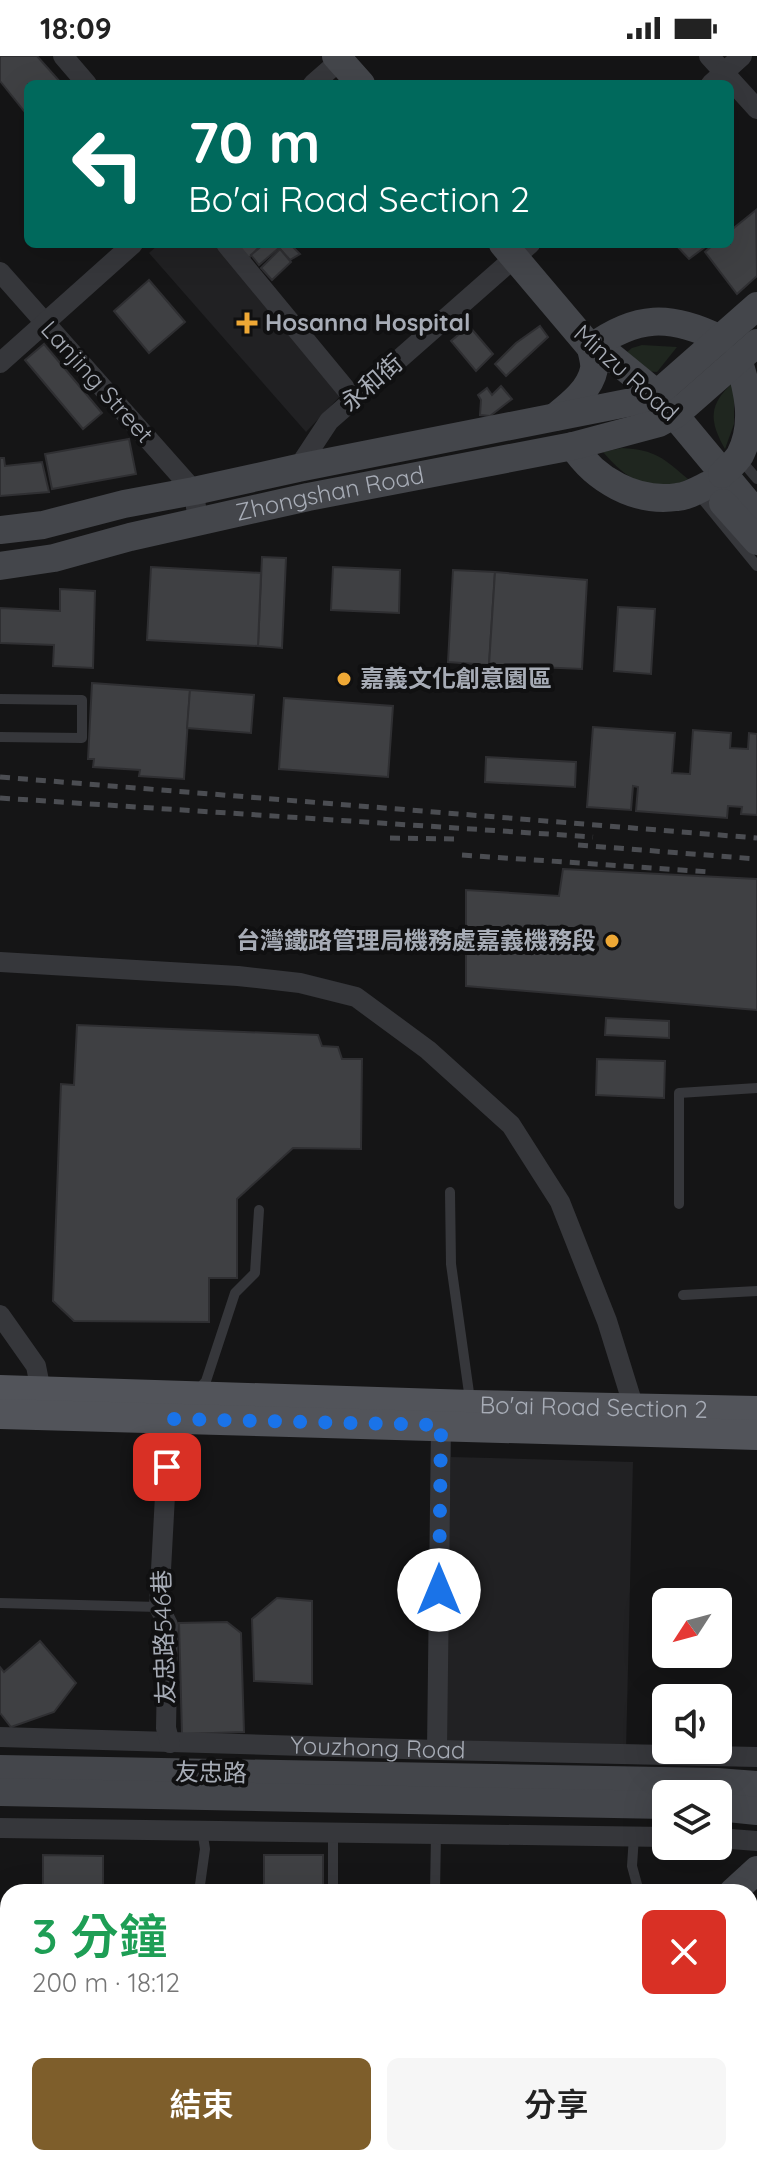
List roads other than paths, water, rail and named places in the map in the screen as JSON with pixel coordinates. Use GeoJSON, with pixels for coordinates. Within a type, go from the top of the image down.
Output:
{"type":"FeatureCollection","features":[{"type":"Feature","properties":{"kind":"main road"},"geometry":{"type":"LineString","coordinates":[[340,57],[358,80]]}},
{"type":"Feature","properties":{"kind":"main road","name":"Minzu Road"},"geometry":{"type":"LineString","coordinates":[[516,248],[591,348],[613,358],[716,477],[746,501],[757,541]]}},
{"type":"Feature","properties":{"kind":"main road"},"geometry":{"type":"LineString","coordinates":[[657,408],[738,347],[757,306]]}},
{"type":"Feature","properties":{"kind":"main road"},"geometry":{"type":"LineString","coordinates":[[555,417],[579,399],[586,386],[594,369],[591,348],[620,329],[668,321],[686,325],[738,347]]}},
{"type":"Feature","properties":{"kind":"main road"},"geometry":{"type":"LineString","coordinates":[[573,446],[596,474],[644,496],[679,497],[716,477],[745,439],[750,406],[738,347]]}},
{"type":"Feature","properties":{"kind":"main road","name":"Zhongshan Road"},"geometry":{"type":"LineString","coordinates":[[0,566],[54,558],[194,491],[555,417],[657,408]]}},
{"type":"Feature","properties":{"kind":"main road","name":"Zhongshan Road"},"geometry":{"type":"LineString","coordinates":[[0,530],[43,525],[198,523],[297,500],[573,446],[657,408]]}},
{"type":"Feature","properties":{"kind":"main road"},"geometry":{"type":"LineString","coordinates":[[297,500],[298,468]]}},
{"type":"Feature","properties":{"kind":"main road","name":"Bo'ai Road Section 2"},"geometry":{"type":"LineString","coordinates":[[0,1390],[40,1403],[172,1419],[757,1435]]}},
{"type":"Feature","properties":{"kind":"main road","name":"Bo'ai Road Section 2"},"geometry":{"type":"LineString","coordinates":[[0,1414],[40,1403],[193,1395],[757,1411]]}},
{"type":"Feature","properties":{"kind":"main road","name":"友忠路"},"geometry":{"type":"LineString","coordinates":[[0,1769],[757,1785]]}},
{"type":"Feature","properties":{"kind":"main road","name":"Youzhong Road"},"geometry":{"type":"LineString","coordinates":[[0,1792],[652,1805]]}},
{"type":"Feature","properties":{"kind":"main road"},"geometry":{"type":"LineString","coordinates":[[732,1808],[757,1811]]}},
{"type":"Feature","properties":{"kind":"main road"},"geometry":{"type":"LineString","coordinates":[[742,1884],[757,1870]]}},
{"type":"Feature","properties":{"kind":"street"},"geometry":{"type":"LineString","coordinates":[[63,56],[84,80]]}},
{"type":"Feature","properties":{"kind":"street"},"geometry":{"type":"LineString","coordinates":[[709,56],[718,78],[742,56]]}},
{"type":"Feature","properties":{"kind":"street"},"geometry":{"type":"LineString","coordinates":[[317,80],[340,57]]}},
{"type":"Feature","properties":{"kind":"street"},"geometry":{"type":"LineString","coordinates":[[734,91],[757,109]]}},
{"type":"Feature","properties":{"kind":"street"},"geometry":{"type":"LineString","coordinates":[[0,363],[129,248]]}},
{"type":"Feature","properties":{"kind":"street"},"geometry":{"type":"LineString","coordinates":[[229,248],[354,399]]}},
{"type":"Feature","properties":{"kind":"street","name":"永和街"},"geometry":{"type":"LineString","coordinates":[[298,468],[329,421],[516,248]]}},
{"type":"Feature","properties":{"kind":"street","name":"Lanjing Street"},"geometry":{"type":"LineString","coordinates":[[0,272],[194,491]]}},
{"type":"Feature","properties":{"kind":"street"},"geometry":{"type":"LineString","coordinates":[[194,491],[198,523]]}},
{"type":"Feature","properties":{"kind":"street"},"geometry":{"type":"LineString","coordinates":[[746,501],[757,556]]}},
{"type":"Feature","properties":{"kind":"street"},"geometry":{"type":"LineString","coordinates":[[0,962],[238,976],[300,983],[356,997],[428,1050],[511,1125],[560,1202],[607,1321],[634,1408]]}},
{"type":"Feature","properties":{"kind":"street"},"geometry":{"type":"LineString","coordinates":[[0,1315],[36,1366],[40,1403]]}},
{"type":"Feature","properties":{"kind":"street"},"geometry":{"type":"LineString","coordinates":[[172,1419],[193,1395]]}},
{"type":"Feature","properties":{"kind":"street","name":"友忠路546巷"},"geometry":{"type":"LineString","coordinates":[[170,1743],[166,1728],[168,1625],[159,1607],[168,1440],[172,1419]]}},
{"type":"Feature","properties":{"kind":"street"},"geometry":{"type":"LineString","coordinates":[[437,1750],[441,1425]]}},
{"type":"Feature","properties":{"kind":"street","name":"Youzhong Road"},"geometry":{"type":"LineString","coordinates":[[0,1737],[757,1757]]}},
{"type":"Feature","properties":{"kind":"street"},"geometry":{"type":"LineString","coordinates":[[0,1828],[652,1837]]}},
{"type":"Feature","properties":{"kind":"street"},"geometry":{"type":"LineString","coordinates":[[732,1839],[757,1841]]}},
{"type":"Feature","properties":{"kind":"lane"},"geometry":{"type":"LineString","coordinates":[[716,477],[757,566]]}},
{"type":"Feature","properties":{"kind":"lane"},"geometry":{"type":"LineString","coordinates":[[0,699],[82,700],[82,738],[0,737]]}},
{"type":"Feature","properties":{"kind":"lane"},"geometry":{"type":"LineString","coordinates":[[679,1204],[679,1093],[757,1088]]}},
{"type":"Feature","properties":{"kind":"lane"},"geometry":{"type":"LineString","coordinates":[[450,1192],[451,1264],[471,1405]]}},
{"type":"Feature","properties":{"kind":"lane"},"geometry":{"type":"LineString","coordinates":[[193,1395],[206,1381],[235,1293],[255,1273],[259,1210]]}},
{"type":"Feature","properties":{"kind":"lane"},"geometry":{"type":"LineString","coordinates":[[683,1295],[757,1291]]}},
{"type":"Feature","properties":{"kind":"lane"},"geometry":{"type":"LineString","coordinates":[[0,1603],[159,1607]]}},
{"type":"Feature","properties":{"kind":"lane"},"geometry":{"type":"LineString","coordinates":[[200,1884],[205,1849],[202,1830]]}},
{"type":"Feature","properties":{"kind":"lane"},"geometry":{"type":"LineString","coordinates":[[333,1832],[333,1884]]}},
{"type":"Feature","properties":{"kind":"lane"},"geometry":{"type":"LineString","coordinates":[[435,1884],[436,1834]]}},
{"type":"Feature","properties":{"kind":"lane"},"geometry":{"type":"LineString","coordinates":[[634,1836],[632,1866],[637,1884]]}},
{"type":"Feature","properties":{"kind":"railway"},"geometry":{"type":"LineString","coordinates":[[0,777],[757,838]]}},
{"type":"Feature","properties":{"kind":"railway"},"geometry":{"type":"LineString","coordinates":[[0,798],[593,837]]}},
{"type":"Feature","properties":{"kind":"railway"},"geometry":{"type":"LineString","coordinates":[[390,838],[458,839]]}},
{"type":"Feature","properties":{"kind":"railway"},"geometry":{"type":"LineString","coordinates":[[578,845],[757,859]]}},
{"type":"Feature","properties":{"kind":"railway"},"geometry":{"type":"LineString","coordinates":[[462,855],[711,872]]}},
{"type":"Feature","properties":{"kind":"place","name":"Hosanna Hospital"},"geometry":{"type":"Point","coordinates":[247,323]}},
{"type":"Feature","properties":{"kind":"place","name":"嘉義文化創意園區"},"geometry":{"type":"Point","coordinates":[344,679]}},
{"type":"Feature","properties":{"kind":"place","name":"台灣鐵路管理局機務處嘉義機務段"},"geometry":{"type":"Point","coordinates":[612,941]}}]}
